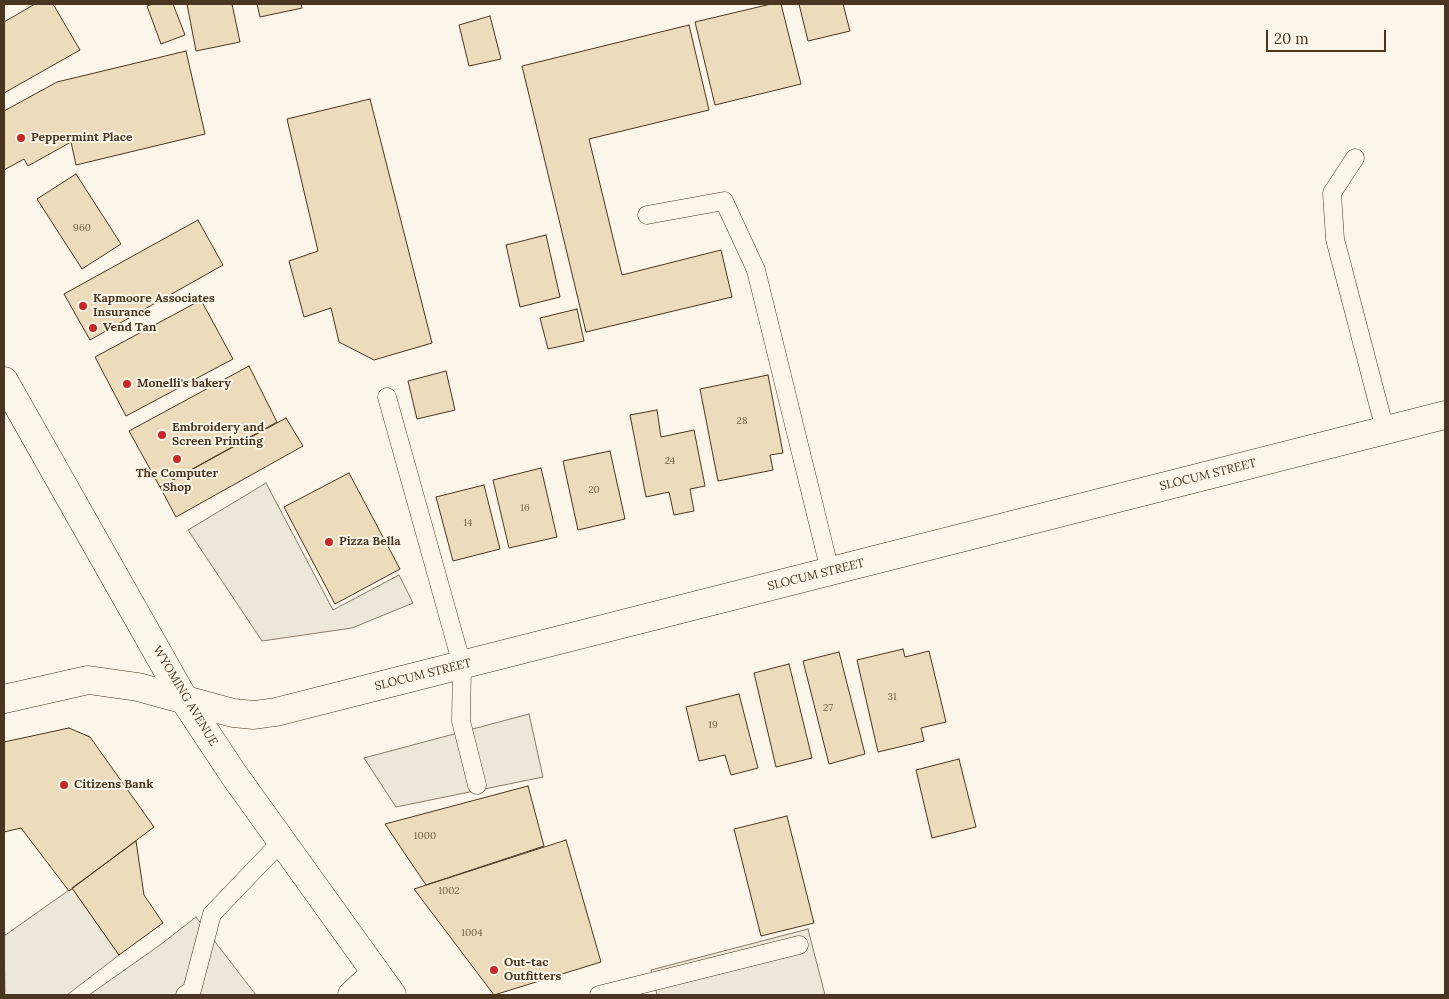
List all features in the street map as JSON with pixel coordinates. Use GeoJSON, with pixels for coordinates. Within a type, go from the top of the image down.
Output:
{"type":"FeatureCollection","features":[{"type":"Feature","properties":{"kind":"street","name":"WYOMING AVENUE"},"geometry":{"type":"LineString","coordinates":[[6,392],[185,701],[392,995]]}},
{"type":"Feature","properties":{"kind":"street","name":"SLOCUM STREET"},"geometry":{"type":"LineString","coordinates":[[4,699],[88,680],[138,687],[233,713],[254,715],[276,712],[1445,414]]}},
{"type":"Feature","properties":{"kind":"street"},"geometry":{"type":"LineString","coordinates":[[352,995],[376,973]]}},
{"type":"Feature","properties":{"kind":"lane"},"geometry":{"type":"LineString","coordinates":[[1356,158],[1332,193],[1335,239],[1385,430]]}},
{"type":"Feature","properties":{"kind":"lane"},"geometry":{"type":"LineString","coordinates":[[647,215],[724,201],[756,270],[830,571]]}},
{"type":"Feature","properties":{"kind":"lane"},"geometry":{"type":"LineString","coordinates":[[387,397],[462,665],[461,721],[477,785]]}},
{"type":"Feature","properties":{"kind":"lane"},"geometry":{"type":"LineString","coordinates":[[185,995],[192,990],[212,914],[282,841]]}},
{"type":"Feature","properties":{"kind":"lane"},"geometry":{"type":"LineString","coordinates":[[599,995],[800,945]]}},
{"type":"Feature","properties":{"kind":"shaded area"},"geometry":{"type":"Polygon","coordinates":[[[266,483],[333,610],[399,575],[413,603],[352,628],[262,641],[188,530],[266,483]]]}},
{"type":"Feature","properties":{"kind":"shaded area"},"geometry":{"type":"Polygon","coordinates":[[[529,714],[543,777],[396,807],[364,758],[529,714]]]}},
{"type":"Feature","properties":{"kind":"shaded area"},"geometry":{"type":"Polygon","coordinates":[[[72,888],[119,955],[67,995],[5,995],[4,936],[72,888]]]}},
{"type":"Feature","properties":{"kind":"shaded area"},"geometry":{"type":"Polygon","coordinates":[[[196,917],[256,995],[89,995],[160,945],[196,917]]]}},
{"type":"Feature","properties":{"kind":"shaded area"},"geometry":{"type":"Polygon","coordinates":[[[808,929],[825,995],[657,995],[651,970],[808,929]]]}},
{"type":"Feature","properties":{"kind":"building"},"geometry":{"type":"Polygon","coordinates":[[[35,4],[53,4],[80,50],[4,93],[4,22],[35,4]]]}},
{"type":"Feature","properties":{"kind":"building"},"geometry":{"type":"Polygon","coordinates":[[[153,4],[173,4],[185,35],[161,44],[147,6],[153,4]]]}},
{"type":"Feature","properties":{"kind":"building"},"geometry":{"type":"Polygon","coordinates":[[[187,4],[232,4],[240,42],[196,51],[187,4]]]}},
{"type":"Feature","properties":{"kind":"building"},"geometry":{"type":"Polygon","coordinates":[[[257,4],[301,4],[302,8],[260,17],[257,4]]]}},
{"type":"Feature","properties":{"kind":"building"},"geometry":{"type":"Polygon","coordinates":[[[771,4],[781,4],[801,84],[715,105],[695,22],[771,4]]]}},
{"type":"Feature","properties":{"kind":"building"},"geometry":{"type":"Polygon","coordinates":[[[799,4],[843,4],[850,31],[808,41],[799,4]]]}},
{"type":"Feature","properties":{"kind":"building"},"geometry":{"type":"Polygon","coordinates":[[[490,16],[501,59],[469,66],[459,25],[490,16]]]}},
{"type":"Feature","properties":{"kind":"building"},"geometry":{"type":"Polygon","coordinates":[[[689,25],[709,110],[589,139],[622,275],[721,250],[732,297],[586,332],[522,66],[689,25]]]}},
{"type":"Feature","properties":{"kind":"building"},"geometry":{"type":"Polygon","coordinates":[[[186,51],[205,134],[76,165],[71,142],[28,166],[24,159],[4,170],[4,111],[57,82],[186,51]]]}},
{"type":"Feature","properties":{"kind":"building"},"geometry":{"type":"Polygon","coordinates":[[[370,99],[432,343],[374,360],[339,342],[331,308],[304,317],[289,261],[318,251],[287,119],[370,99]]]}},
{"type":"Feature","properties":{"kind":"building"},"geometry":{"type":"Polygon","coordinates":[[[76,174],[121,244],[82,269],[37,199],[76,174]]]}},
{"type":"Feature","properties":{"kind":"building"},"geometry":{"type":"Polygon","coordinates":[[[198,220],[223,265],[90,340],[64,294],[198,220]]]}},
{"type":"Feature","properties":{"kind":"building"},"geometry":{"type":"Polygon","coordinates":[[[546,235],[560,297],[520,307],[506,245],[546,235]]]}},
{"type":"Feature","properties":{"kind":"building"},"geometry":{"type":"Polygon","coordinates":[[[201,300],[233,359],[126,416],[95,357],[201,300]]]}},
{"type":"Feature","properties":{"kind":"building"},"geometry":{"type":"Polygon","coordinates":[[[577,309],[584,341],[548,349],[540,318],[577,309]]]}},
{"type":"Feature","properties":{"kind":"building"},"geometry":{"type":"Polygon","coordinates":[[[249,366],[277,422],[160,487],[129,431],[249,366]]]}},
{"type":"Feature","properties":{"kind":"building"},"geometry":{"type":"Polygon","coordinates":[[[446,371],[455,410],[417,419],[408,381],[446,371]]]}},
{"type":"Feature","properties":{"kind":"building"},"geometry":{"type":"Polygon","coordinates":[[[768,375],[783,453],[770,455],[773,470],[718,481],[700,389],[768,375]]]}},
{"type":"Feature","properties":{"kind":"building"},"geometry":{"type":"Polygon","coordinates":[[[657,410],[661,437],[694,430],[705,486],[690,489],[694,511],[674,515],[669,492],[646,497],[630,415],[657,410]]]}},
{"type":"Feature","properties":{"kind":"building"},"geometry":{"type":"Polygon","coordinates":[[[286,418],[303,446],[176,517],[160,487],[286,418]]]}},
{"type":"Feature","properties":{"kind":"building"},"geometry":{"type":"Polygon","coordinates":[[[610,451],[625,519],[578,530],[563,461],[610,451]]]}},
{"type":"Feature","properties":{"kind":"building"},"geometry":{"type":"Polygon","coordinates":[[[541,468],[557,537],[509,548],[493,480],[541,468]]]}},
{"type":"Feature","properties":{"kind":"building"},"geometry":{"type":"Polygon","coordinates":[[[349,473],[400,569],[335,604],[284,507],[349,473]]]}},
{"type":"Feature","properties":{"kind":"building"},"geometry":{"type":"Polygon","coordinates":[[[484,485],[500,549],[453,561],[436,497],[484,485]]]}},
{"type":"Feature","properties":{"kind":"building"},"geometry":{"type":"Polygon","coordinates":[[[903,649],[905,657],[929,651],[946,722],[921,728],[924,741],[878,752],[857,660],[903,649]]]}},
{"type":"Feature","properties":{"kind":"building"},"geometry":{"type":"Polygon","coordinates":[[[839,652],[865,754],[829,764],[803,661],[839,652]]]}},
{"type":"Feature","properties":{"kind":"building"},"geometry":{"type":"Polygon","coordinates":[[[789,664],[812,758],[776,767],[754,673],[789,664]]]}},
{"type":"Feature","properties":{"kind":"building"},"geometry":{"type":"Polygon","coordinates":[[[739,694],[758,768],[731,775],[725,755],[699,761],[686,707],[739,694]]]}},
{"type":"Feature","properties":{"kind":"building","name":"Citizens Bank"},"geometry":{"type":"Polygon","coordinates":[[[69,728],[90,737],[154,827],[69,891],[21,828],[4,832],[4,742],[69,728]]]}},
{"type":"Feature","properties":{"kind":"building"},"geometry":{"type":"Polygon","coordinates":[[[959,759],[976,827],[932,838],[916,770],[959,759]]]}},
{"type":"Feature","properties":{"kind":"building"},"geometry":{"type":"Polygon","coordinates":[[[528,786],[544,846],[426,885],[385,824],[528,786]]]}},
{"type":"Feature","properties":{"kind":"building"},"geometry":{"type":"Polygon","coordinates":[[[787,816],[814,923],[761,936],[734,829],[787,816]]]}},
{"type":"Feature","properties":{"kind":"building"},"geometry":{"type":"Polygon","coordinates":[[[566,840],[601,962],[494,995],[414,889],[566,840]]]}},
{"type":"Feature","properties":{"kind":"building"},"geometry":{"type":"Polygon","coordinates":[[[136,841],[144,895],[163,923],[119,955],[72,888],[136,841]]]}},
{"type":"Feature","properties":{"kind":"place","name":"Peppermint Place"},"geometry":{"type":"Point","coordinates":[21,138]}},
{"type":"Feature","properties":{"kind":"place","name":"Kapmoore Associates Insurance"},"geometry":{"type":"Point","coordinates":[83,306]}},
{"type":"Feature","properties":{"kind":"place","name":"Vend Tan"},"geometry":{"type":"Point","coordinates":[93,328]}},
{"type":"Feature","properties":{"kind":"place","name":"Monelli's bakery"},"geometry":{"type":"Point","coordinates":[127,384]}},
{"type":"Feature","properties":{"kind":"place","name":"Embroidery and Screen Printing"},"geometry":{"type":"Point","coordinates":[162,435]}},
{"type":"Feature","properties":{"kind":"place","name":"The Computer Shop"},"geometry":{"type":"Point","coordinates":[177,459]}},
{"type":"Feature","properties":{"kind":"place","name":"Pizza Bella"},"geometry":{"type":"Point","coordinates":[329,542]}},
{"type":"Feature","properties":{"kind":"place","name":"Citizens Bank"},"geometry":{"type":"Point","coordinates":[64,785]}},
{"type":"Feature","properties":{"kind":"place","name":"Out-tac Outfitters"},"geometry":{"type":"Point","coordinates":[494,970]}}]}
